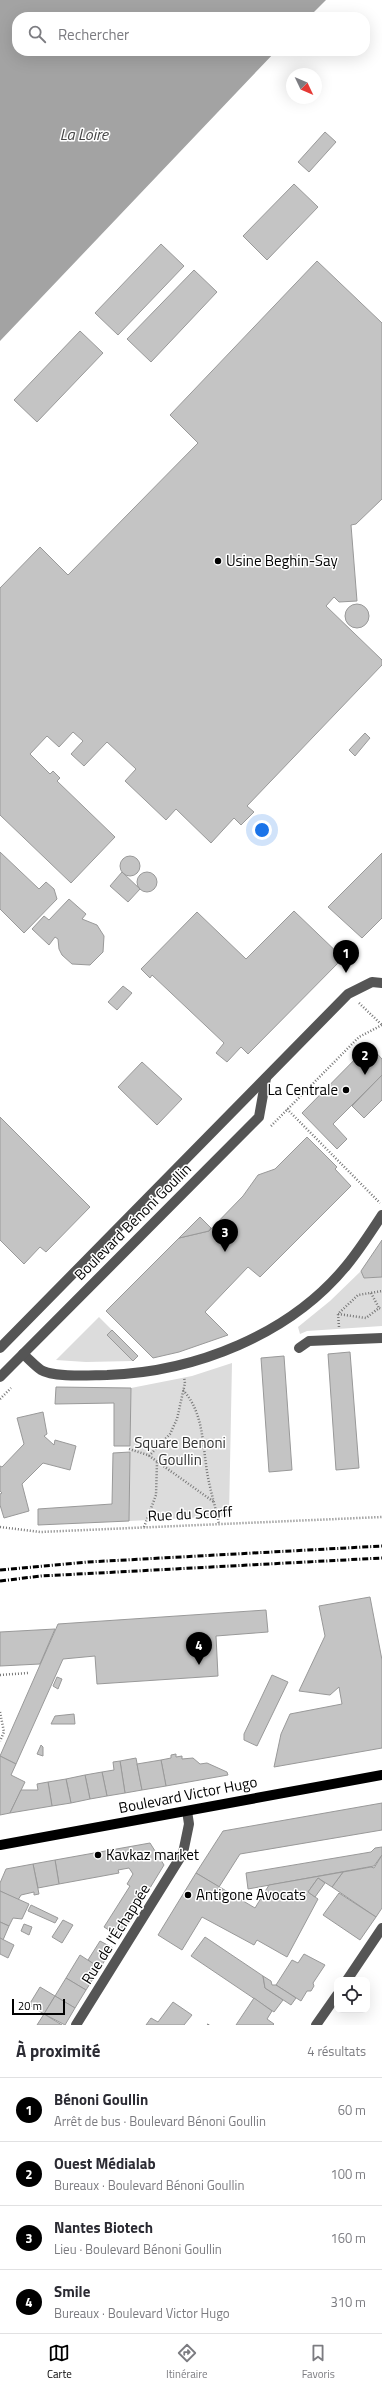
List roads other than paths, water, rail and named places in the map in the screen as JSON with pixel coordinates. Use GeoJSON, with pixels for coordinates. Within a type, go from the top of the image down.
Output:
{"type":"FeatureCollection","features":[{"type":"Feature","properties":{"kind":"main road","name":"Boulevard Victor Hugo"},"geometry":{"type":"LineString","coordinates":[[0,1845],[382,1775]]}},
{"type":"Feature","properties":{"kind":"street","name":"Boulevard Bénoni Goullin"},"geometry":{"type":"LineString","coordinates":[[0,1348],[348,994],[372,982],[382,983]]}},
{"type":"Feature","properties":{"kind":"street","name":"Boulevard Bénoni Goullin"},"geometry":{"type":"LineString","coordinates":[[0,1377],[259,1117],[266,1078]]}},
{"type":"Feature","properties":{"kind":"street"},"geometry":{"type":"LineString","coordinates":[[23,1354],[42,1371],[78,1375],[142,1373],[181,1365],[224,1351],[248,1340],[301,1308],[346,1266],[382,1216]]}},
{"type":"Feature","properties":{"kind":"street"},"geometry":{"type":"LineString","coordinates":[[299,1348],[309,1341],[382,1338]]}},
{"type":"Feature","properties":{"kind":"street","name":"Rue de l'Échappée"},"geometry":{"type":"LineString","coordinates":[[76,2025],[183,1853],[189,1824],[187,1811]]}},
{"type":"Feature","properties":{"kind":"street"},"geometry":{"type":"LineString","coordinates":[[349,1977],[382,1928]]}},
{"type":"Feature","properties":{"kind":"street"},"geometry":{"type":"LineString","coordinates":[[316,2025],[334,1999]]}},
{"type":"Feature","properties":{"kind":"water","name":"La Loire"},"geometry":{"type":"Polygon","coordinates":[[[0,0],[326,0],[314,12],[12,12],[12,56],[271,56],[0,341],[0,0]]]}},
{"type":"Feature","properties":{"kind":"railway"},"geometry":{"type":"LineString","coordinates":[[0,1570],[88,1562],[382,1546]]}},
{"type":"Feature","properties":{"kind":"railway"},"geometry":{"type":"LineString","coordinates":[[0,1581],[41,1576],[382,1558]]}},
{"type":"Feature","properties":{"kind":"place","name":"Usine Beghin-Say"},"geometry":{"type":"Point","coordinates":[218,561]}},
{"type":"Feature","properties":{"kind":"place","name":"Bénoni Goullin"},"geometry":{"type":"Point","coordinates":[346,973]}},
{"type":"Feature","properties":{"kind":"place","name":"Ouest Médialab"},"geometry":{"type":"Point","coordinates":[365,1075]}},
{"type":"Feature","properties":{"kind":"place","name":"La Centrale"},"geometry":{"type":"Point","coordinates":[346,1090]}},
{"type":"Feature","properties":{"kind":"place","name":"Nantes Biotech"},"geometry":{"type":"Point","coordinates":[225,1252]}},
{"type":"Feature","properties":{"kind":"place","name":"Smile"},"geometry":{"type":"Point","coordinates":[199,1665]}},
{"type":"Feature","properties":{"kind":"place","name":"Kavkaz market"},"geometry":{"type":"Point","coordinates":[98,1855]}},
{"type":"Feature","properties":{"kind":"place","name":"Antigone Avocats"},"geometry":{"type":"Point","coordinates":[188,1895]}},
{"type":"Feature","properties":{"kind":"park label","name":"Square Benoni Goullin"},"geometry":{"type":"Point","coordinates":[180,1452]}}]}
